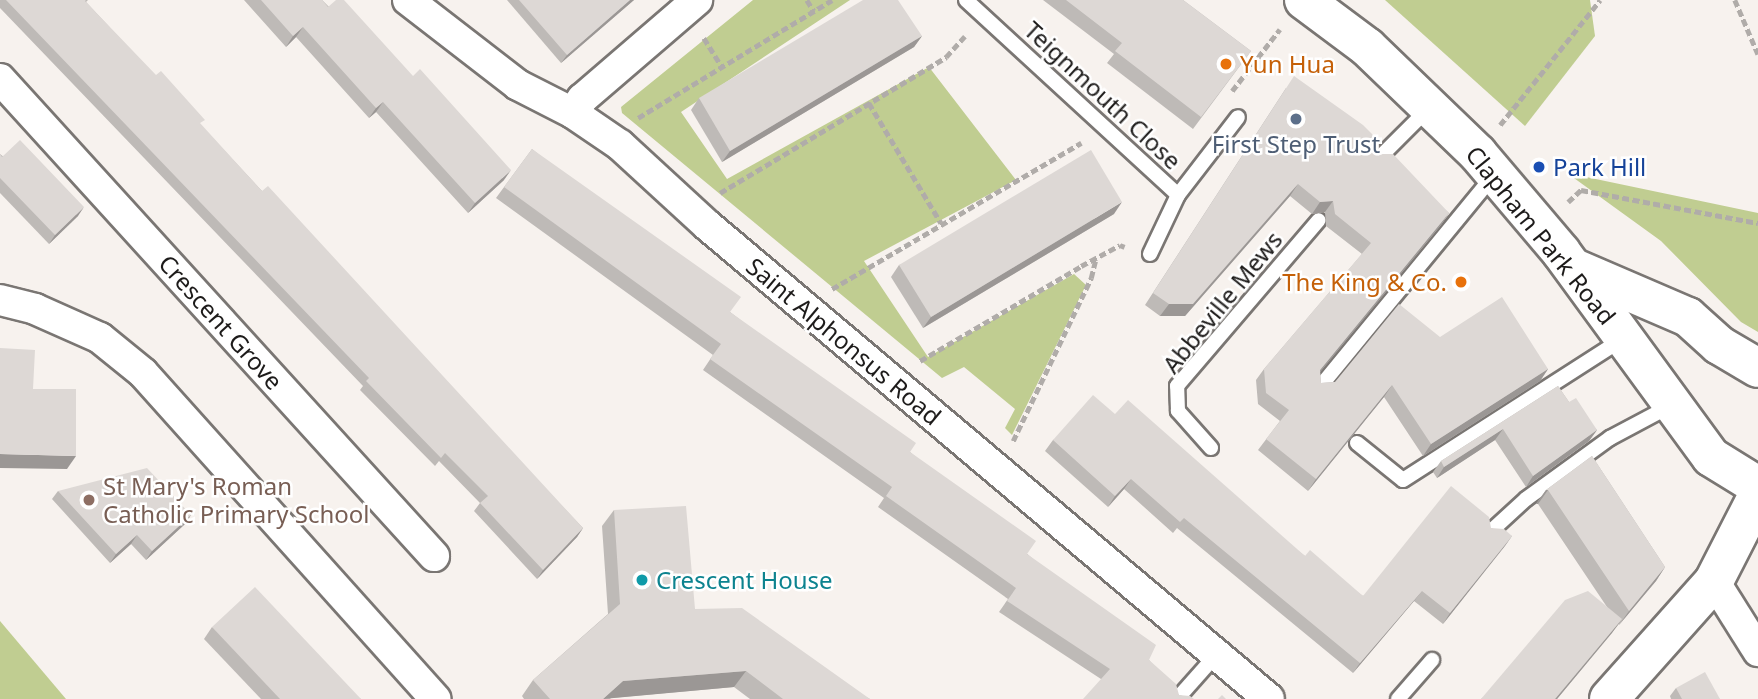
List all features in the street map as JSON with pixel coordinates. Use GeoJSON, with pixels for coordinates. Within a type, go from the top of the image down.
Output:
{"type":"FeatureCollection","features":[{"type":"Feature","properties":{"kind":"main road","name":"Clapham Park Road"},"geometry":{"type":"LineString","coordinates":[[1294,11],[1367,47],[1487,164],[1541,228],[1625,337],[1711,457],[1758,486]]}},
{"type":"Feature","properties":{"kind":"main road"},"geometry":{"type":"LineString","coordinates":[[1572,268],[1688,317],[1719,345],[1758,368]]}},
{"type":"Feature","properties":{"kind":"main road"},"geometry":{"type":"LineString","coordinates":[[1609,699],[1714,581],[1758,495]]}},
{"type":"Feature","properties":{"kind":"street","name":"Saint Alphonsus Road"},"geometry":{"type":"LineString","coordinates":[[408,0],[518,85],[573,113],[620,145],[707,225],[1269,699]]}},
{"type":"Feature","properties":{"kind":"street"},"geometry":{"type":"LineString","coordinates":[[573,113],[582,99],[698,14]]}},
{"type":"Feature","properties":{"kind":"street","name":"Crescent Grove"},"geometry":{"type":"LineString","coordinates":[[3,86],[434,556]]}},
{"type":"Feature","properties":{"kind":"street"},"geometry":{"type":"LineString","coordinates":[[0,300],[35,309],[100,338],[143,373],[435,699]]}},
{"type":"Feature","properties":{"kind":"street"},"geometry":{"type":"LineString","coordinates":[[1714,581],[1758,649]]}},
{"type":"Feature","properties":{"kind":"lane","name":"Teignmouth Close"},"geometry":{"type":"LineString","coordinates":[[966,0],[1178,195]]}},
{"type":"Feature","properties":{"kind":"lane"},"geometry":{"type":"LineString","coordinates":[[1378,159],[1429,107]]}},
{"type":"Feature","properties":{"kind":"lane","name":"Teignmouth Close"},"geometry":{"type":"LineString","coordinates":[[1150,254],[1178,195],[1238,117]]}},
{"type":"Feature","properties":{"kind":"lane"},"geometry":{"type":"LineString","coordinates":[[1319,388],[1390,299],[1487,164]]}},
{"type":"Feature","properties":{"kind":"lane","name":"Abbeville Mews"},"geometry":{"type":"LineString","coordinates":[[1211,448],[1178,411],[1177,386],[1319,220]]}},
{"type":"Feature","properties":{"kind":"lane"},"geometry":{"type":"LineString","coordinates":[[1357,443],[1404,480],[1625,337]]}},
{"type":"Feature","properties":{"kind":"lane"},"geometry":{"type":"LineString","coordinates":[[1490,532],[1610,438],[1673,404]]}},
{"type":"Feature","properties":{"kind":"lane"},"geometry":{"type":"LineString","coordinates":[[1177,699],[1216,655]]}},
{"type":"Feature","properties":{"kind":"lane"},"geometry":{"type":"LineString","coordinates":[[1398,699],[1432,660]]}},
{"type":"Feature","properties":{"kind":"path"},"geometry":{"type":"LineString","coordinates":[[807,0],[814,11]]}},
{"type":"Feature","properties":{"kind":"path"},"geometry":{"type":"LineString","coordinates":[[629,125],[832,0]]}},
{"type":"Feature","properties":{"kind":"path"},"geometry":{"type":"LineString","coordinates":[[1487,164],[1600,0]]}},
{"type":"Feature","properties":{"kind":"path"},"geometry":{"type":"LineString","coordinates":[[1735,0],[1758,54]]}},
{"type":"Feature","properties":{"kind":"path"},"geometry":{"type":"LineString","coordinates":[[1238,117],[1227,97],[1294,11]]}},
{"type":"Feature","properties":{"kind":"path"},"geometry":{"type":"LineString","coordinates":[[698,14],[722,67]]}},
{"type":"Feature","properties":{"kind":"path"},"geometry":{"type":"LineString","coordinates":[[715,199],[725,188],[946,57],[981,14]]}},
{"type":"Feature","properties":{"kind":"path"},"geometry":{"type":"LineString","coordinates":[[869,103],[941,223]]}},
{"type":"Feature","properties":{"kind":"path"},"geometry":{"type":"LineString","coordinates":[[827,295],[941,223],[1106,129]]}},
{"type":"Feature","properties":{"kind":"path"},"geometry":{"type":"LineString","coordinates":[[1541,228],[1581,190],[1758,223]]}},
{"type":"Feature","properties":{"kind":"path"},"geometry":{"type":"LineString","coordinates":[[912,368],[1120,245],[1150,254]]}},
{"type":"Feature","properties":{"kind":"path"},"geometry":{"type":"LineString","coordinates":[[1008,451],[1091,278],[1097,258]]}},
{"type":"Feature","properties":{"kind":"green space"},"geometry":{"type":"Polygon","coordinates":[[[753,0],[850,0],[681,112],[727,179],[929,67],[1016,180],[864,261],[928,357],[1074,274],[1086,285],[1012,435],[1005,428],[1015,409],[964,367],[942,378],[622,113],[621,107],[753,0]]]}},
{"type":"Feature","properties":{"kind":"green space"},"geometry":{"type":"Polygon","coordinates":[[[1385,0],[1590,0],[1595,36],[1525,126],[1385,0]]]}},
{"type":"Feature","properties":{"kind":"green space"},"geometry":{"type":"Polygon","coordinates":[[[1567,173],[1758,213],[1758,332],[1741,322],[1661,241],[1567,173]]]}},
{"type":"Feature","properties":{"kind":"green space"},"geometry":{"type":"Polygon","coordinates":[[[0,621],[66,699],[0,699],[0,621]]]}},
{"type":"Feature","properties":{"kind":"building"},"geometry":{"type":"Polygon","coordinates":[[[6,0],[86,0],[156,75],[161,71],[205,120],[200,123],[262,191],[268,186],[583,528],[543,570],[480,503],[488,496],[445,453],[441,458],[366,381],[369,378],[6,0]]]}},
{"type":"Feature","properties":{"kind":"building"},"geometry":{"type":"Polygon","coordinates":[[[261,0],[322,0],[328,7],[336,0],[344,0],[413,76],[420,69],[511,170],[475,203],[383,102],[376,108],[303,27],[293,36],[261,0]]]}},
{"type":"Feature","properties":{"kind":"building"},"geometry":{"type":"Polygon","coordinates":[[[519,0],[630,0],[567,55],[519,0]]]}},
{"type":"Feature","properties":{"kind":"building"},"geometry":{"type":"Polygon","coordinates":[[[863,0],[898,0],[922,36],[730,151],[699,98],[863,0]]]}},
{"type":"Feature","properties":{"kind":"building"},"geometry":{"type":"Polygon","coordinates":[[[1066,0],[1183,0],[1251,51],[1201,117],[1115,51],[1122,43],[1066,0]]]}},
{"type":"Feature","properties":{"kind":"building"},"geometry":{"type":"Polygon","coordinates":[[[1294,76],[1363,125],[1379,141],[1379,154],[1393,154],[1449,213],[1320,370],[1321,383],[1335,382],[1399,304],[1440,337],[1502,297],[1548,369],[1431,444],[1392,385],[1316,479],[1266,439],[1289,410],[1266,393],[1264,369],[1371,243],[1335,214],[1333,201],[1320,202],[1298,184],[1193,304],[1169,304],[1153,293],[1294,76]]]}},
{"type":"Feature","properties":{"kind":"building"},"geometry":{"type":"Polygon","coordinates":[[[20,140],[84,207],[55,235],[0,178],[0,154],[2,157],[20,140]]]}},
{"type":"Feature","properties":{"kind":"building"},"geometry":{"type":"Polygon","coordinates":[[[532,149],[741,297],[730,312],[916,443],[910,452],[1036,541],[1027,554],[1156,645],[1149,660],[1176,684],[1179,695],[1194,699],[1083,699],[1110,669],[1007,601],[1016,588],[886,496],[892,487],[710,359],[721,344],[504,187],[532,149]]]}},
{"type":"Feature","properties":{"kind":"building"},"geometry":{"type":"Polygon","coordinates":[[[1091,150],[1122,202],[931,317],[899,265],[1091,150]]]}},
{"type":"Feature","properties":{"kind":"building"},"geometry":{"type":"Polygon","coordinates":[[[0,348],[35,350],[33,389],[76,389],[76,456],[0,454],[0,348]]]}},
{"type":"Feature","properties":{"kind":"building"},"geometry":{"type":"Polygon","coordinates":[[[1558,386],[1569,402],[1576,398],[1597,430],[1533,476],[1503,429],[1444,467],[1441,461],[1558,386]]]}},
{"type":"Feature","properties":{"kind":"building"},"geometry":{"type":"Polygon","coordinates":[[[1093,395],[1115,414],[1128,400],[1305,556],[1310,550],[1363,596],[1451,486],[1489,517],[1491,528],[1504,529],[1512,536],[1450,613],[1422,591],[1360,663],[1184,518],[1180,522],[1131,479],[1115,496],[1053,440],[1093,395]]]}},
{"type":"Feature","properties":{"kind":"building"},"geometry":{"type":"Polygon","coordinates":[[[1592,456],[1665,567],[1629,611],[1546,490],[1592,456]]]}},
{"type":"Feature","properties":{"kind":"building"},"geometry":{"type":"Polygon","coordinates":[[[147,468],[191,515],[152,551],[137,535],[116,554],[58,491],[147,468]]]}},
{"type":"Feature","properties":{"kind":"building","name":"Crescent House"},"geometry":{"type":"Polygon","coordinates":[[[686,506],[695,609],[742,608],[870,699],[783,699],[746,671],[623,681],[603,699],[550,699],[533,680],[620,604],[614,510],[686,506]]]}},
{"type":"Feature","properties":{"kind":"building"},"geometry":{"type":"Polygon","coordinates":[[[255,587],[361,699],[280,699],[212,627],[255,587]]]}},
{"type":"Feature","properties":{"kind":"building"},"geometry":{"type":"Polygon","coordinates":[[[1588,591],[1622,619],[1555,699],[1481,699],[1565,600],[1588,591]]]}},
{"type":"Feature","properties":{"kind":"building"},"geometry":{"type":"Polygon","coordinates":[[[1705,672],[1720,699],[1682,699],[1676,688],[1705,672]]]}},
{"type":"Feature","properties":{"kind":"place","name":"Yun Hua"},"geometry":{"type":"Point","coordinates":[1226,64]}},
{"type":"Feature","properties":{"kind":"place","name":"First Step Trust"},"geometry":{"type":"Point","coordinates":[1296,119]}},
{"type":"Feature","properties":{"kind":"place","name":"Park Hill"},"geometry":{"type":"Point","coordinates":[1539,167]}},
{"type":"Feature","properties":{"kind":"place","name":"The King & Co."},"geometry":{"type":"Point","coordinates":[1461,282]}},
{"type":"Feature","properties":{"kind":"place","name":"St Mary's Roman Catholic Primary School"},"geometry":{"type":"Point","coordinates":[89,500]}},
{"type":"Feature","properties":{"kind":"place","name":"Crescent House"},"geometry":{"type":"Point","coordinates":[642,580]}}]}
